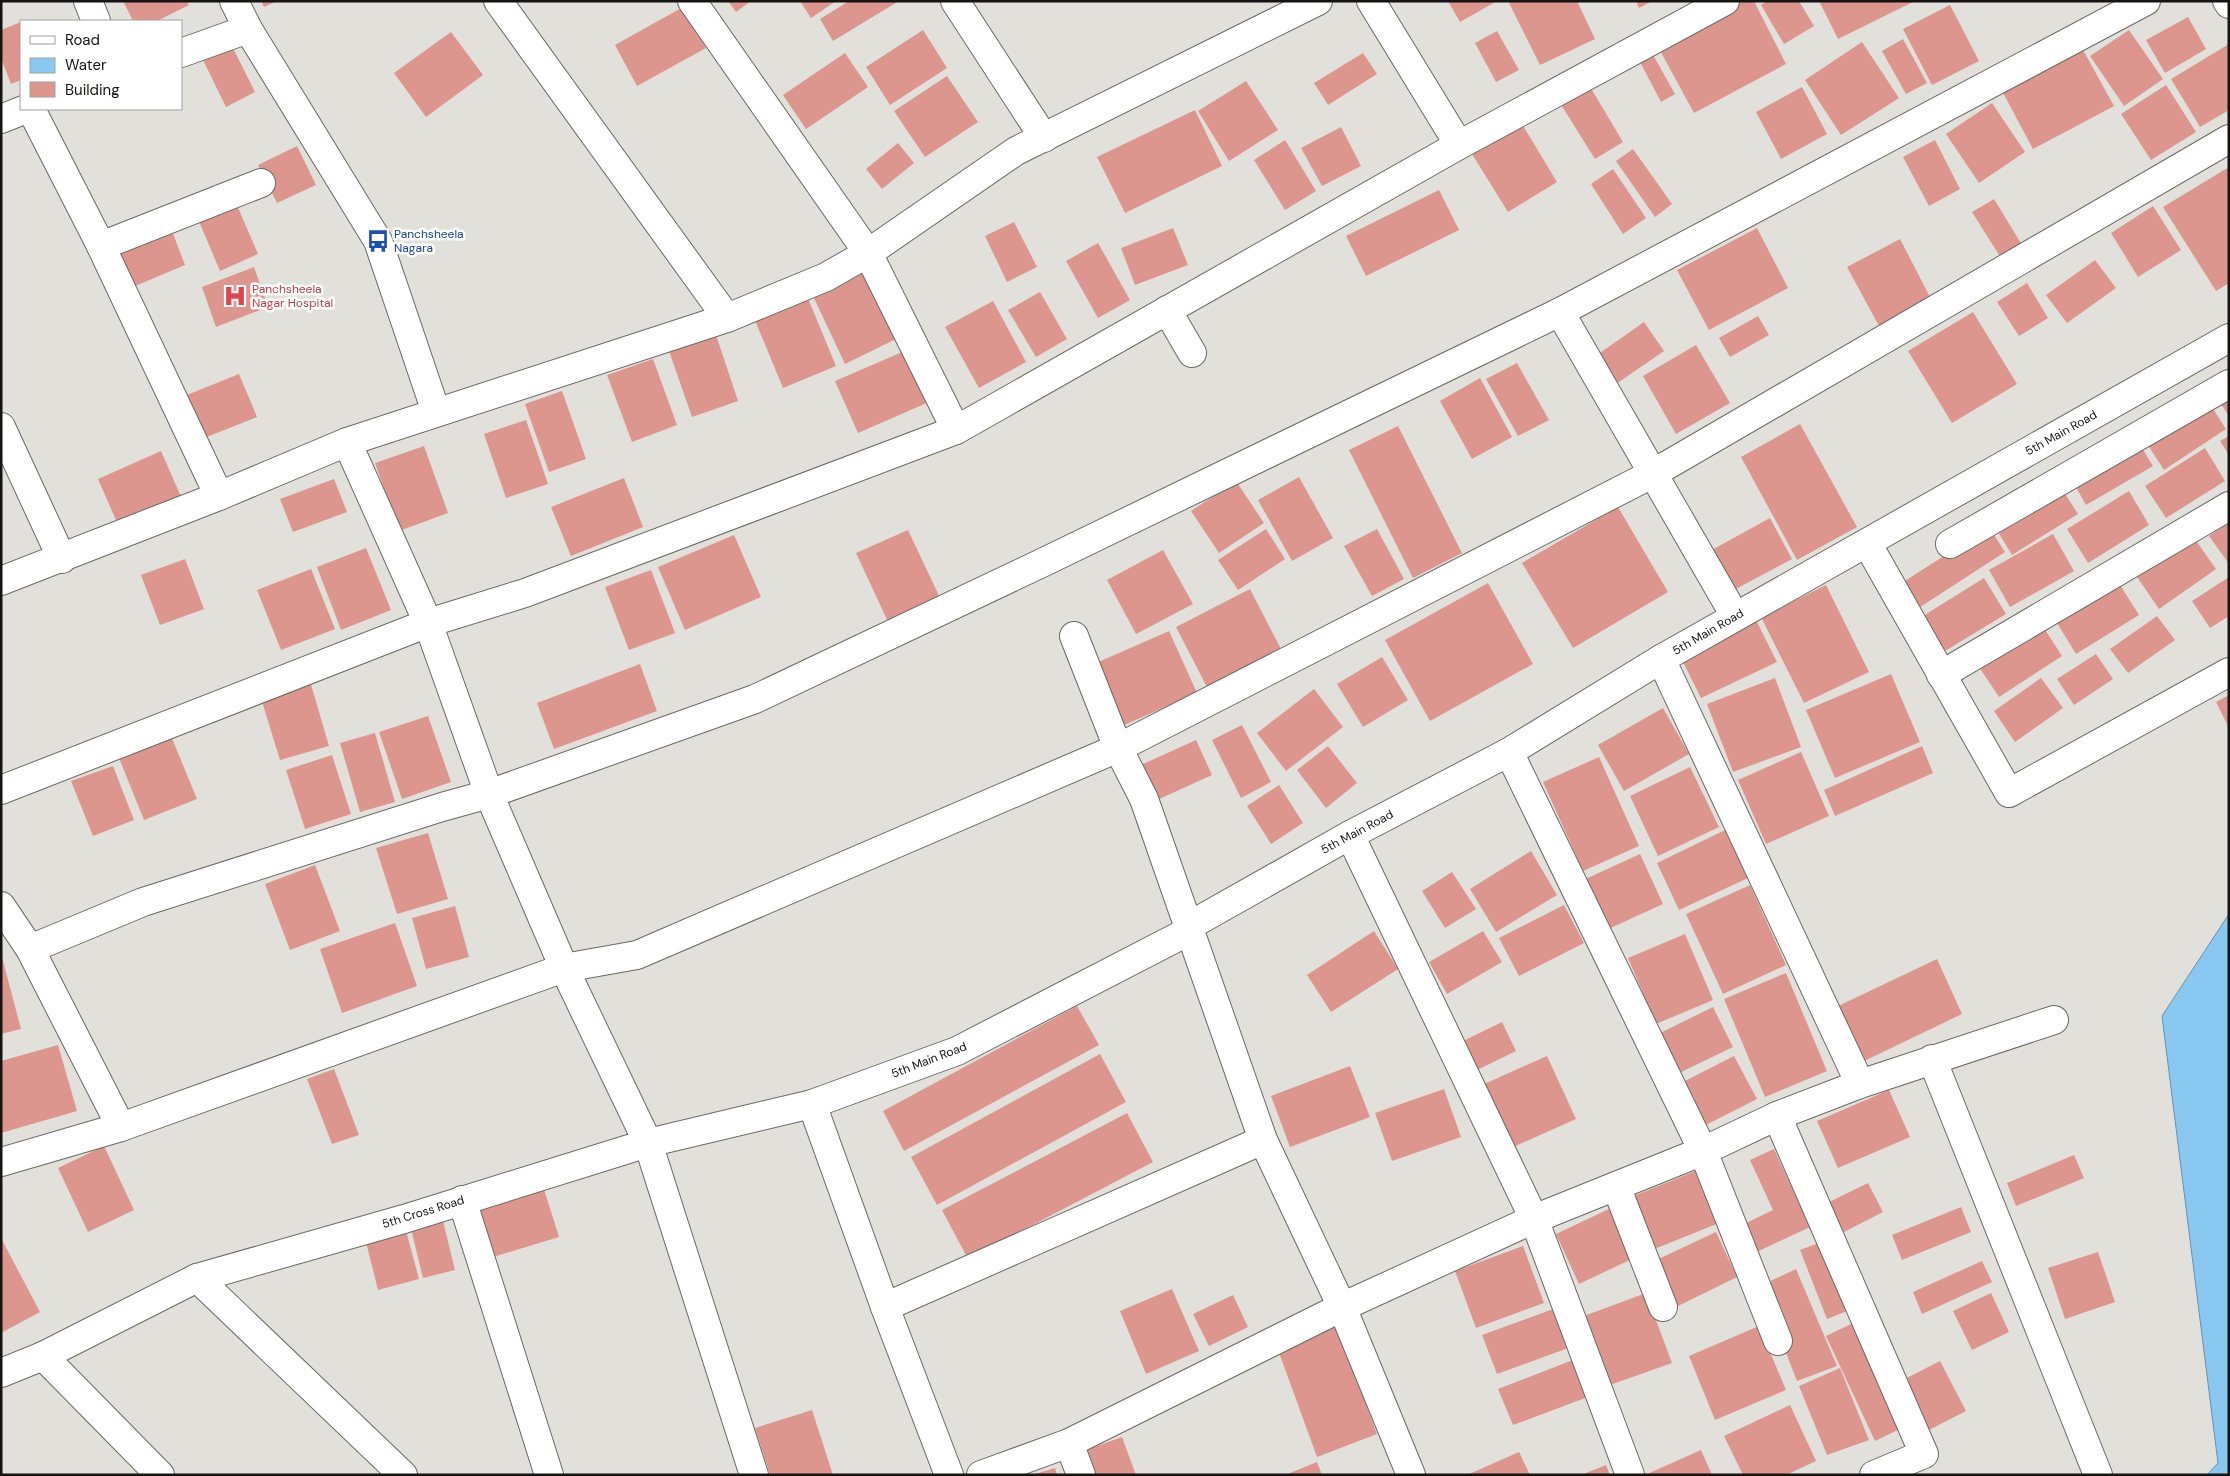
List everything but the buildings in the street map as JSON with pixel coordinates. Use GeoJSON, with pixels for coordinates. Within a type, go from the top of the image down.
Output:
{"type":"FeatureCollection","features":[{"type":"Feature","properties":{"kind":"street"},"geometry":{"type":"LineString","coordinates":[[88,1],[96,20]]}},
{"type":"Feature","properties":{"kind":"street"},"geometry":{"type":"LineString","coordinates":[[234,1],[248,29],[378,241],[436,412]]}},
{"type":"Feature","properties":{"kind":"street"},"geometry":{"type":"LineString","coordinates":[[498,1],[727,318]]}},
{"type":"Feature","properties":{"kind":"street"},"geometry":{"type":"LineString","coordinates":[[692,1],[868,253],[956,430]]}},
{"type":"Feature","properties":{"kind":"street"},"geometry":{"type":"LineString","coordinates":[[955,1],[1044,138]]}},
{"type":"Feature","properties":{"kind":"street"},"geometry":{"type":"LineString","coordinates":[[1,581],[62,559],[219,496],[346,442],[727,318],[826,277],[868,253],[1016,151],[1318,1]]}},
{"type":"Feature","properties":{"kind":"street"},"geometry":{"type":"LineString","coordinates":[[1371,1],[1459,145]]}},
{"type":"Feature","properties":{"kind":"street"},"geometry":{"type":"LineString","coordinates":[[1,790],[428,623],[525,592],[956,430],[1459,145],[1725,1]]}},
{"type":"Feature","properties":{"kind":"street"},"geometry":{"type":"LineString","coordinates":[[30,949],[143,902],[442,807],[490,794],[754,699],[1560,312],[2146,1]]}},
{"type":"Feature","properties":{"kind":"street"},"geometry":{"type":"LineString","coordinates":[[182,53],[248,29]]}},
{"type":"Feature","properties":{"kind":"street"},"geometry":{"type":"LineString","coordinates":[[32,110],[101,246],[219,496]]}},
{"type":"Feature","properties":{"kind":"street"},"geometry":{"type":"LineString","coordinates":[[1,1162],[121,1127],[564,968],[638,955],[1118,748],[1652,474],[2229,139]]}},
{"type":"Feature","properties":{"kind":"street"},"geometry":{"type":"LineString","coordinates":[[101,246],[261,183]]}},
{"type":"Feature","properties":{"kind":"street"},"geometry":{"type":"LineString","coordinates":[[1167,310],[1192,353]]}},
{"type":"Feature","properties":{"kind":"street"},"geometry":{"type":"LineString","coordinates":[[1560,312],[1735,616]]}},
{"type":"Feature","properties":{"kind":"street","name":"5th Main Road"},"geometry":{"type":"LineString","coordinates":[[648,1142],[812,1104],[957,1051],[1190,928],[1350,835],[1509,752],[1735,616],[2229,338]]}},
{"type":"Feature","properties":{"kind":"street"},"geometry":{"type":"LineString","coordinates":[[1950,544],[2229,384]]}},
{"type":"Feature","properties":{"kind":"street"},"geometry":{"type":"LineString","coordinates":[[1,427],[62,559]]}},
{"type":"Feature","properties":{"kind":"street"},"geometry":{"type":"LineString","coordinates":[[346,442],[428,623],[490,794],[564,968],[648,1142],[751,1474]]}},
{"type":"Feature","properties":{"kind":"street"},"geometry":{"type":"LineString","coordinates":[[1941,675],[2229,506]]}},
{"type":"Feature","properties":{"kind":"street"},"geometry":{"type":"LineString","coordinates":[[1867,543],[2010,793],[2229,672]]}},
{"type":"Feature","properties":{"kind":"street"},"geometry":{"type":"LineString","coordinates":[[1074,636],[1118,748],[1144,799],[1263,1140],[1342,1308],[1411,1475]]}},
{"type":"Feature","properties":{"kind":"street"},"geometry":{"type":"LineString","coordinates":[[1661,659],[1860,1084]]}},
{"type":"Feature","properties":{"kind":"street"},"geometry":{"type":"LineString","coordinates":[[1509,752],[1703,1152],[1778,1341]]}},
{"type":"Feature","properties":{"kind":"street"},"geometry":{"type":"LineString","coordinates":[[1350,835],[1534,1219],[1630,1475]]}},
{"type":"Feature","properties":{"kind":"street"},"geometry":{"type":"LineString","coordinates":[[1,906],[30,949],[121,1127]]}},
{"type":"Feature","properties":{"kind":"street"},"geometry":{"type":"LineString","coordinates":[[981,1475],[1069,1442],[1342,1308],[1534,1219],[1703,1152],[1777,1116],[1860,1084],[2054,1020]]}},
{"type":"Feature","properties":{"kind":"street"},"geometry":{"type":"LineString","coordinates":[[1932,1059],[2098,1475]]}},
{"type":"Feature","properties":{"kind":"street"},"geometry":{"type":"LineString","coordinates":[[812,1104],[885,1307],[949,1475]]}},
{"type":"Feature","properties":{"kind":"street"},"geometry":{"type":"LineString","coordinates":[[1777,1116],[1924,1454],[1874,1475]]}},
{"type":"Feature","properties":{"kind":"street"},"geometry":{"type":"LineString","coordinates":[[885,1307],[1263,1140]]}},
{"type":"Feature","properties":{"kind":"street","name":"5th Cross Road"},"geometry":{"type":"LineString","coordinates":[[1,1373],[43,1356],[197,1278],[462,1200],[648,1142]]}},
{"type":"Feature","properties":{"kind":"street"},"geometry":{"type":"LineString","coordinates":[[1616,1186],[1663,1307]]}},
{"type":"Feature","properties":{"kind":"street"},"geometry":{"type":"LineString","coordinates":[[462,1200],[549,1475]]}},
{"type":"Feature","properties":{"kind":"street"},"geometry":{"type":"LineString","coordinates":[[197,1278],[403,1475]]}},
{"type":"Feature","properties":{"kind":"street"},"geometry":{"type":"LineString","coordinates":[[43,1356],[160,1475]]}},
{"type":"Feature","properties":{"kind":"street"},"geometry":{"type":"LineString","coordinates":[[1069,1442],[1081,1475]]}},
{"type":"Feature","properties":{"kind":"water"},"geometry":{"type":"Polygon","coordinates":[[[2229,914],[2229,1475],[2207,1475],[2218,1463],[2162,1016],[2229,914]]]}},
{"type":"Feature","properties":{"kind":"place","name":"Panchsheela Nagara"},"geometry":{"type":"Point","coordinates":[378,241]}},
{"type":"Feature","properties":{"kind":"place","name":"Panchsheela Nagar Hospital"},"geometry":{"type":"Point","coordinates":[235,296]}}]}
